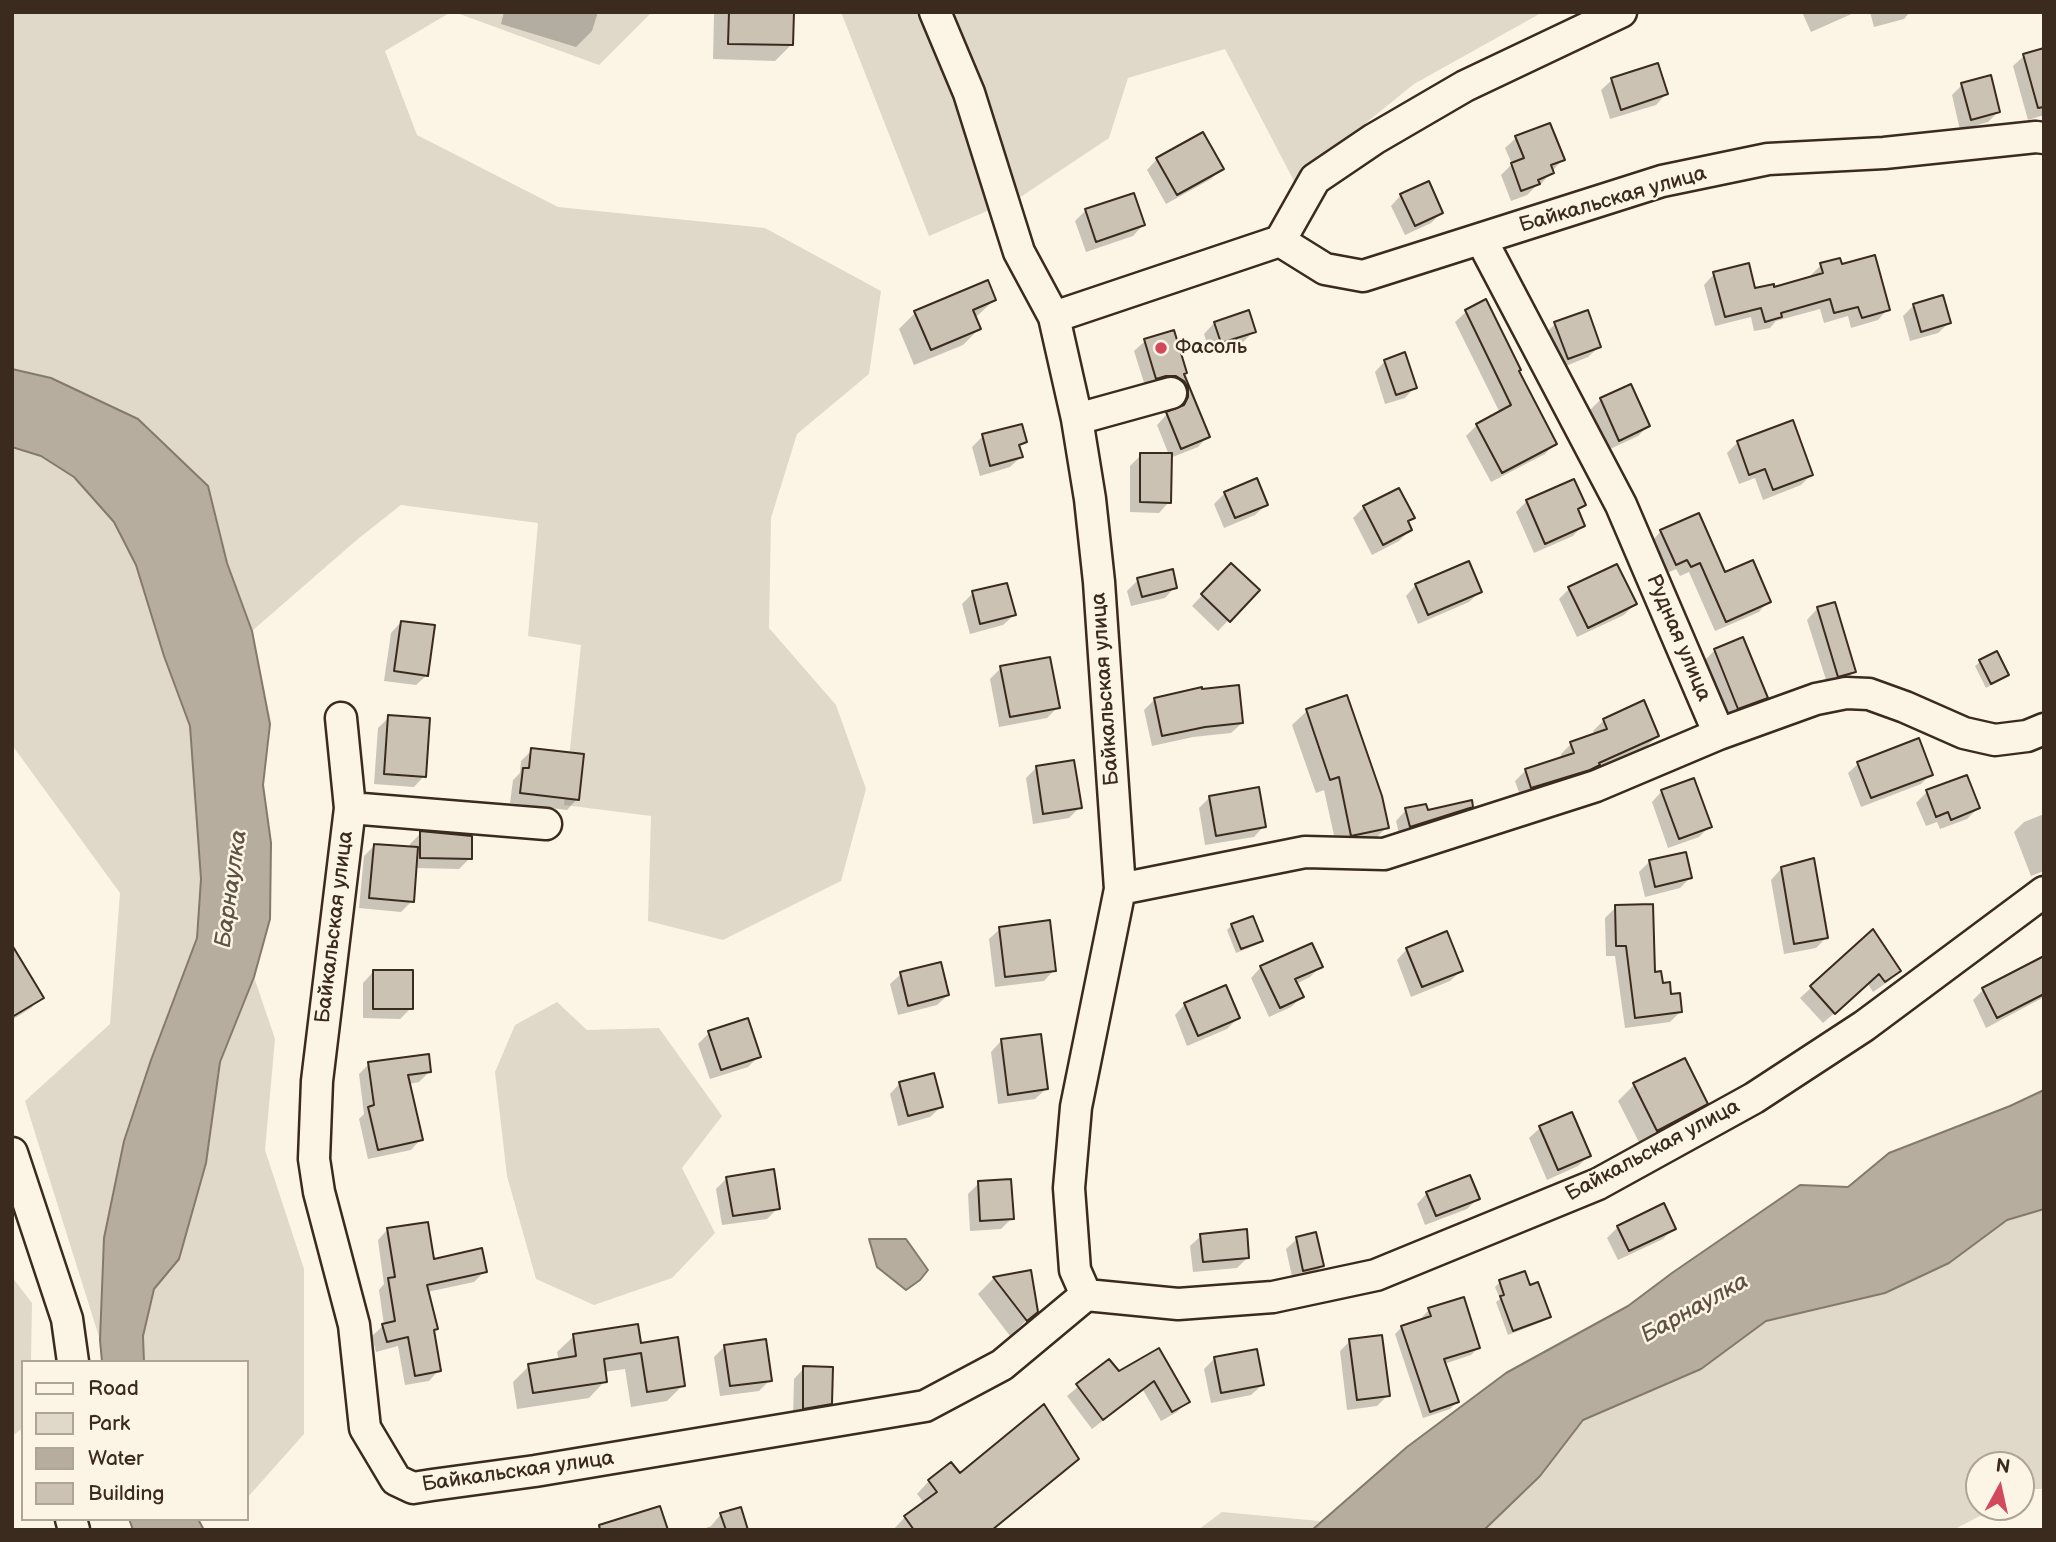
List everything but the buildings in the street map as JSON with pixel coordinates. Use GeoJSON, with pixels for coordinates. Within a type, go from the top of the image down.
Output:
{"type":"FeatureCollection","features":[{"type":"Feature","properties":{"kind":"street","name":"Байкальская улица"},"geometry":{"type":"LineString","coordinates":[[935,12],[969,93],[1019,252],[1054,317],[1077,419],[1090,499],[1099,582],[1120,889],[1076,1107],[1069,1188],[1075,1270],[1086,1295]]}},
{"type":"Feature","properties":{"kind":"street"},"geometry":{"type":"LineString","coordinates":[[1054,317],[1280,241],[1315,180],[1364,146],[1465,86],[1622,12]]}},
{"type":"Feature","properties":{"kind":"street","name":"Байкальская улица"},"geometry":{"type":"LineString","coordinates":[[1280,241],[1325,269],[1363,276],[1662,181],[1768,159],[1884,153],[2044,138]]}},
{"type":"Feature","properties":{"kind":"street","name":"Рудная улица"},"geometry":{"type":"LineString","coordinates":[[1481,239],[1621,505],[1719,734]]}},
{"type":"Feature","properties":{"kind":"street"},"geometry":{"type":"LineString","coordinates":[[1077,419],[1171,393]]}},
{"type":"Feature","properties":{"kind":"street"},"geometry":{"type":"LineString","coordinates":[[1120,889],[1305,852],[1384,854],[1597,786],[1719,734],[1816,699],[1846,693],[1870,694],[1964,733],[1995,740],[2027,736],[2044,729]]}},
{"type":"Feature","properties":{"kind":"street","name":"Байкальская улица"},"geometry":{"type":"LineString","coordinates":[[341,718],[350,808],[317,1081],[314,1158],[319,1192],[354,1325],[365,1428],[396,1480],[413,1488],[535,1471],[925,1406],[1002,1365],[1086,1295],[1178,1304],[1273,1297],[1376,1275],[1598,1184],[1754,1098],[1864,1026],[2044,891]]}},
{"type":"Feature","properties":{"kind":"street"},"geometry":{"type":"LineString","coordinates":[[350,808],[546,824]]}},
{"type":"Feature","properties":{"kind":"street"},"geometry":{"type":"LineString","coordinates":[[12,1153],[20,1197],[66,1319],[73,1360]]}},
{"type":"Feature","properties":{"kind":"green space"},"geometry":{"type":"Polygon","coordinates":[[[12,12],[451,12],[385,51],[417,135],[558,207],[765,228],[881,291],[869,374],[797,434],[771,518],[769,628],[836,705],[866,789],[841,881],[723,940],[648,921],[651,816],[564,805],[581,645],[528,636],[538,523],[401,505],[252,631],[227,563],[51,378],[12,369],[12,12]]]}},
{"type":"Feature","properties":{"kind":"green space"},"geometry":{"type":"Polygon","coordinates":[[[454,12],[652,12],[599,65],[454,12]]]}},
{"type":"Feature","properties":{"kind":"green space"},"geometry":{"type":"Polygon","coordinates":[[[841,12],[1543,12],[1414,84],[1294,181],[1225,49],[1128,78],[1109,138],[1022,196],[929,236],[841,12]]]}},
{"type":"Feature","properties":{"kind":"green space"},"geometry":{"type":"Polygon","coordinates":[[[12,447],[41,456],[74,477],[114,522],[136,565],[164,656],[190,726],[201,879],[197,938],[151,1060],[104,1238],[100,1340],[25,1101],[110,1024],[120,893],[12,745],[12,447]]]}},
{"type":"Feature","properties":{"kind":"green space"},"geometry":{"type":"Polygon","coordinates":[[[254,977],[275,1039],[265,1150],[304,1269],[304,1434],[248,1497],[248,1360],[144,1360],[143,1336],[154,1289],[179,1259],[206,1163],[220,1062],[254,977]]]}},
{"type":"Feature","properties":{"kind":"green space"},"geometry":{"type":"Polygon","coordinates":[[[557,1002],[587,1030],[659,1028],[722,1116],[682,1168],[715,1233],[672,1278],[594,1305],[536,1279],[507,1176],[495,1072],[515,1025],[557,1002]]]}},
{"type":"Feature","properties":{"kind":"green space"},"geometry":{"type":"Polygon","coordinates":[[[2044,1209],[2044,1489],[2035,1489],[2035,1451],[1965,1451],[1965,1521],[1970,1521],[1953,1530],[1484,1530],[1540,1476],[1583,1420],[1701,1369],[1766,1321],[1885,1293],[1949,1263],[2007,1220],[2044,1209]]]}},
{"type":"Feature","properties":{"kind":"green space"},"geometry":{"type":"Polygon","coordinates":[[[12,1277],[32,1303],[31,1360],[21,1360],[21,1429],[12,1436],[12,1277]]]}},
{"type":"Feature","properties":{"kind":"green space"},"geometry":{"type":"Polygon","coordinates":[[[1222,1512],[1320,1521],[1312,1530],[1198,1530],[1222,1512]]]}},
{"type":"Feature","properties":{"kind":"water","name":"Барнаулка"},"geometry":{"type":"Polygon","coordinates":[[[12,369],[51,378],[138,419],[208,486],[227,563],[252,631],[270,724],[263,785],[271,843],[270,919],[254,977],[220,1062],[206,1163],[179,1259],[154,1289],[143,1336],[144,1360],[102,1360],[100,1340],[104,1238],[124,1141],[197,938],[201,879],[190,726],[164,656],[136,565],[114,522],[74,477],[41,456],[12,447],[12,369]]]}},
{"type":"Feature","properties":{"kind":"water","name":"Барнаулка"},"geometry":{"type":"Polygon","coordinates":[[[2044,1090],[2044,1209],[2007,1220],[1949,1263],[1885,1293],[1766,1321],[1701,1369],[1583,1420],[1540,1476],[1484,1530],[1312,1530],[1407,1447],[1506,1373],[1628,1306],[1800,1185],[1848,1187],[1889,1153],[2044,1090]]]}},
{"type":"Feature","properties":{"kind":"water"},"geometry":{"type":"Polygon","coordinates":[[[869,1239],[906,1239],[928,1270],[906,1290],[877,1267],[869,1239]]]}},
{"type":"Feature","properties":{"kind":"water"},"geometry":{"type":"Polygon","coordinates":[[[130,1521],[199,1521],[204,1530],[133,1530],[130,1521]]]}},
{"type":"Feature","properties":{"kind":"place","name":"Фасоль"},"geometry":{"type":"Point","coordinates":[1161,348]}}]}
